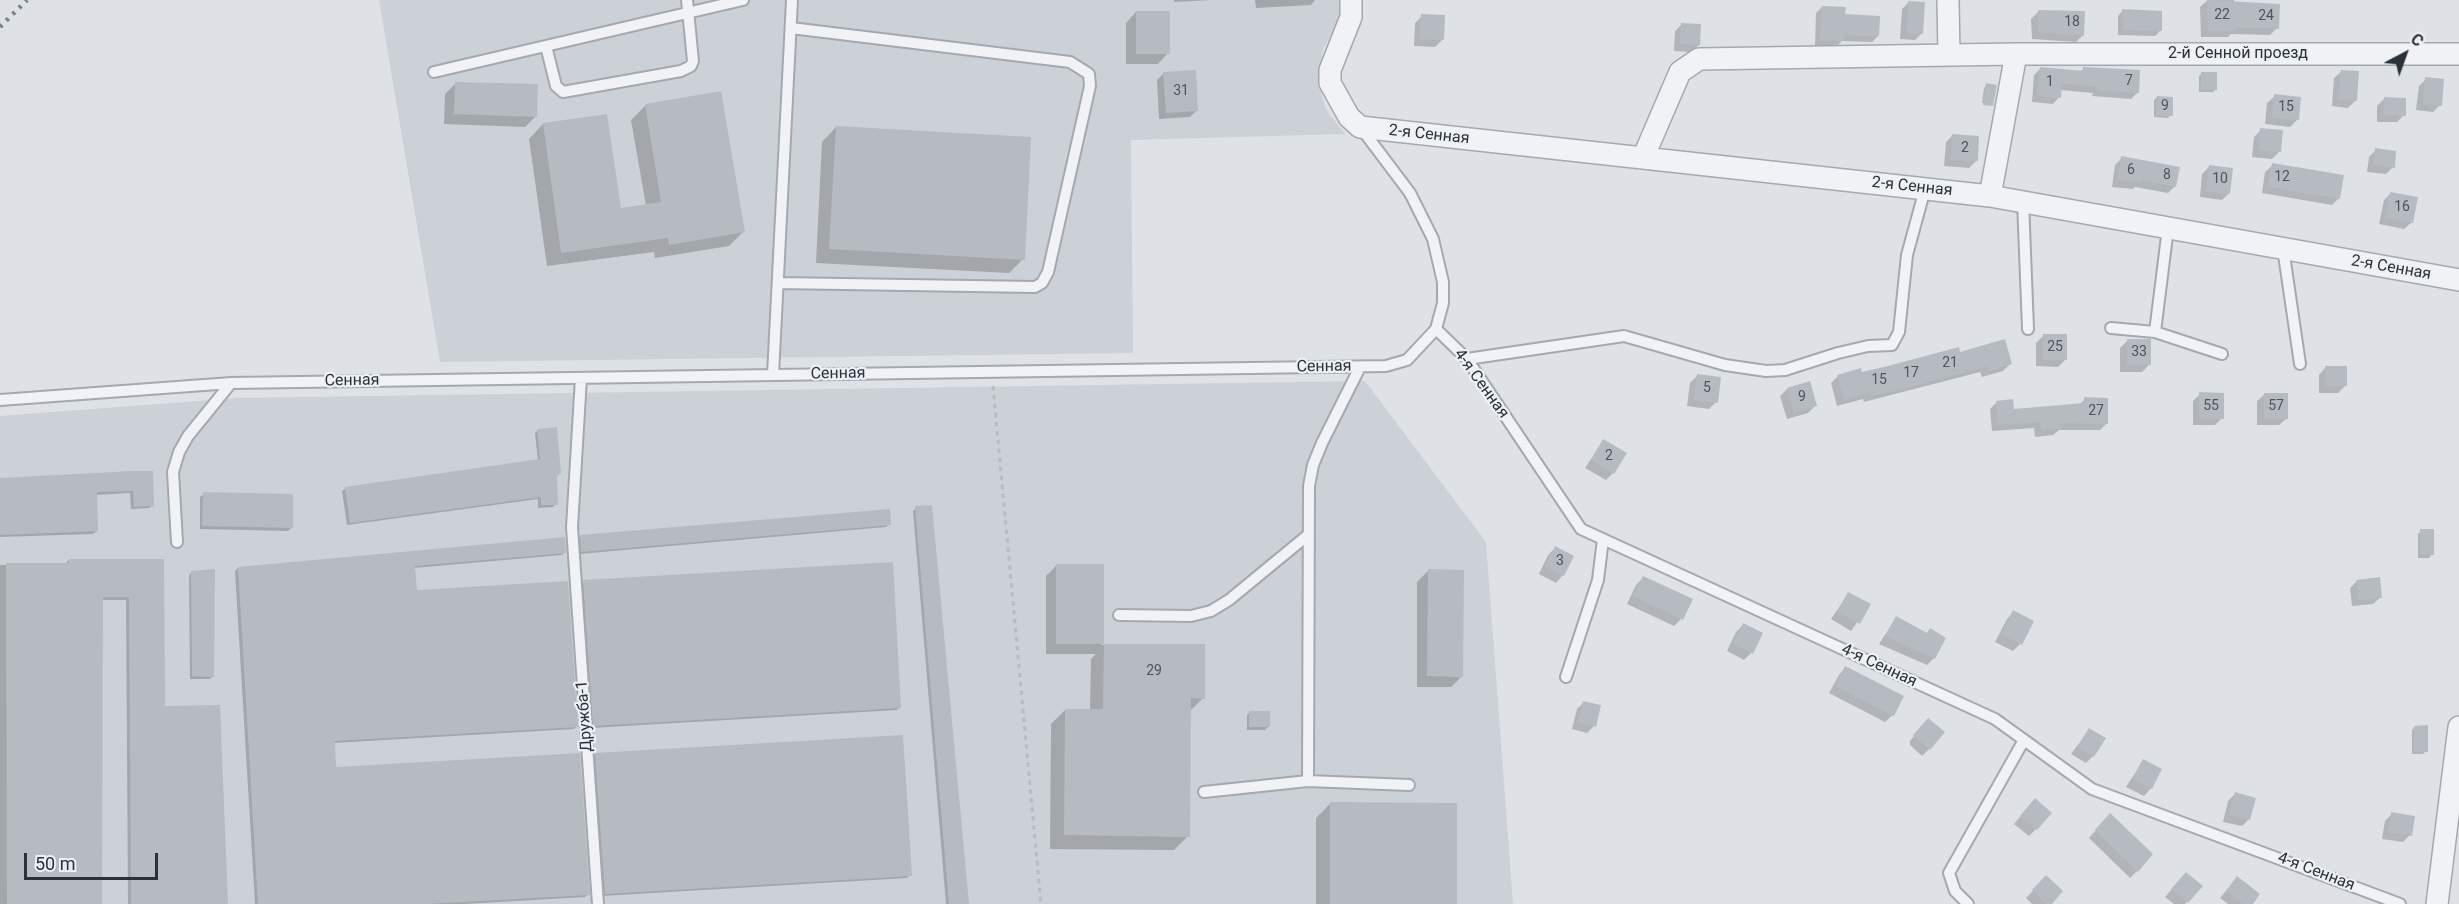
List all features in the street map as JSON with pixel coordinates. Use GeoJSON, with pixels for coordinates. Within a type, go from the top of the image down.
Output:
{"type":"FeatureCollection","features":[{"type":"Feature","properties":{"kind":"street"},"geometry":{"type":"LineString","coordinates":[[1351,0],[1351,17],[1330,70],[1330,83],[1349,117],[1360,127]]}},
{"type":"Feature","properties":{"kind":"street"},"geometry":{"type":"LineString","coordinates":[[1948,0],[1949,55]]}},
{"type":"Feature","properties":{"kind":"street"},"geometry":{"type":"LineString","coordinates":[[1990,196],[2016,54]]}},
{"type":"Feature","properties":{"kind":"street","name":"2-й Сенной проезд"},"geometry":{"type":"LineString","coordinates":[[1643,158],[1680,72],[1691,62],[1710,57],[2459,54]]}},
{"type":"Feature","properties":{"kind":"street","name":"2-я Сенная"},"geometry":{"type":"LineString","coordinates":[[1360,127],[1990,196],[2459,280]]}},
{"type":"Feature","properties":{"kind":"street"},"geometry":{"type":"LineString","coordinates":[[2437,904],[2459,727]]}},
{"type":"Feature","properties":{"kind":"lane"},"geometry":{"type":"LineString","coordinates":[[546,46],[556,86],[563,92],[681,71],[691,66],[693,61],[687,0]]}},
{"type":"Feature","properties":{"kind":"lane"},"geometry":{"type":"LineString","coordinates":[[434,72],[743,0]]}},
{"type":"Feature","properties":{"kind":"lane"},"geometry":{"type":"LineString","coordinates":[[773,375],[792,0]]}},
{"type":"Feature","properties":{"kind":"lane"},"geometry":{"type":"LineString","coordinates":[[778,283],[1035,287],[1042,283],[1048,272],[1090,86],[1089,74],[1070,62],[791,28]]}},
{"type":"Feature","properties":{"kind":"lane","name":"Сенная"},"geometry":{"type":"LineString","coordinates":[[0,400],[231,383],[1386,366],[1407,360],[1436,329],[1443,303],[1443,282],[1434,239],[1410,193],[1360,127]]}},
{"type":"Feature","properties":{"kind":"lane"},"geometry":{"type":"LineString","coordinates":[[1467,360],[1624,336],[1725,365],[1766,371],[1785,370],[1838,352],[1868,346],[1892,345],[1899,332],[1907,255],[1925,189]]}},
{"type":"Feature","properties":{"kind":"lane"},"geometry":{"type":"LineString","coordinates":[[2023,201],[2028,329]]}},
{"type":"Feature","properties":{"kind":"lane"},"geometry":{"type":"LineString","coordinates":[[2155,332],[2168,228]]}},
{"type":"Feature","properties":{"kind":"lane"},"geometry":{"type":"LineString","coordinates":[[2283,248],[2300,364]]}},
{"type":"Feature","properties":{"kind":"lane"},"geometry":{"type":"LineString","coordinates":[[2111,328],[2155,332],[2222,354]]}},
{"type":"Feature","properties":{"kind":"lane","name":"4-я Сенная"},"geometry":{"type":"LineString","coordinates":[[1436,329],[1467,360],[1581,528],[1995,719],[2092,789],[2400,904]]}},
{"type":"Feature","properties":{"kind":"lane"},"geometry":{"type":"LineString","coordinates":[[1308,781],[1309,486],[1313,465],[1360,367]]}},
{"type":"Feature","properties":{"kind":"lane","name":"Дружба-1"},"geometry":{"type":"LineString","coordinates":[[581,378],[572,527],[598,904]]}},
{"type":"Feature","properties":{"kind":"lane"},"geometry":{"type":"LineString","coordinates":[[177,542],[173,472],[179,452],[188,436],[231,383]]}},
{"type":"Feature","properties":{"kind":"lane"},"geometry":{"type":"LineString","coordinates":[[1119,615],[1191,616],[1211,611],[1229,600],[1308,535]]}},
{"type":"Feature","properties":{"kind":"lane"},"geometry":{"type":"LineString","coordinates":[[1566,677],[1598,580],[1603,539]]}},
{"type":"Feature","properties":{"kind":"lane"},"geometry":{"type":"LineString","coordinates":[[1968,904],[1955,891],[1949,873],[2024,740]]}},
{"type":"Feature","properties":{"kind":"lane"},"geometry":{"type":"LineString","coordinates":[[1204,792],[1308,781],[1409,785]]}},
{"type":"Feature","properties":{"kind":"path"},"geometry":{"type":"LineString","coordinates":[[991,372],[1041,904]]}},
{"type":"Feature","properties":{"kind":"shaded area"},"geometry":{"type":"Polygon","coordinates":[[[379,0],[1340,0],[1341,17],[1323,49],[1318,83],[1326,109],[1345,134],[1131,140],[1133,353],[440,362],[379,0]]]}},
{"type":"Feature","properties":{"kind":"shaded area"},"geometry":{"type":"Polygon","coordinates":[[[1365,381],[1486,542],[1513,904],[0,904],[0,416],[238,398],[1365,381]]]}},
{"type":"Feature","properties":{"kind":"building"},"geometry":{"type":"Polygon","coordinates":[[[2207,0],[2280,4],[2279,29],[2236,27],[2236,31],[2208,31],[2207,0]]]}},
{"type":"Feature","properties":{"kind":"building"},"geometry":{"type":"Polygon","coordinates":[[[1908,1],[1925,2],[1923,34],[1907,33],[1908,1]]]}},
{"type":"Feature","properties":{"kind":"building"},"geometry":{"type":"Polygon","coordinates":[[[1822,6],[1846,7],[1845,14],[1880,16],[1879,36],[1845,35],[1844,41],[1820,40],[1822,6]]]}},
{"type":"Feature","properties":{"kind":"building"},"geometry":{"type":"Polygon","coordinates":[[[2122,9],[2162,11],[2162,31],[2123,30],[2122,9]]]}},
{"type":"Feature","properties":{"kind":"building"},"geometry":{"type":"Polygon","coordinates":[[[2038,10],[2085,11],[2084,36],[2038,32],[2038,10]]]}},
{"type":"Feature","properties":{"kind":"building"},"geometry":{"type":"Polygon","coordinates":[[[1136,11],[1170,11],[1170,54],[1136,54],[1136,11]]]}},
{"type":"Feature","properties":{"kind":"building"},"geometry":{"type":"Polygon","coordinates":[[[1421,14],[1445,15],[1444,40],[1420,39],[1421,14]]]}},
{"type":"Feature","properties":{"kind":"building"},"geometry":{"type":"Polygon","coordinates":[[[1681,23],[1701,24],[1700,45],[1680,44],[1681,23]]]}},
{"type":"Feature","properties":{"kind":"building"},"geometry":{"type":"Polygon","coordinates":[[[2040,67],[2083,71],[2083,67],[2140,70],[2139,93],[2098,90],[2098,87],[2062,83],[2061,98],[2037,96],[2040,67]]]}},
{"type":"Feature","properties":{"kind":"building"},"geometry":{"type":"Polygon","coordinates":[[[1196,70],[1198,111],[1166,113],[1163,72],[1196,70]]]}},
{"type":"Feature","properties":{"kind":"building"},"geometry":{"type":"Polygon","coordinates":[[[2341,70],[2359,71],[2357,101],[2338,100],[2341,70]]]}},
{"type":"Feature","properties":{"kind":"building"},"geometry":{"type":"Polygon","coordinates":[[[2201,72],[2217,72],[2217,90],[2201,90],[2201,72]]]}},
{"type":"Feature","properties":{"kind":"building"},"geometry":{"type":"Polygon","coordinates":[[[2425,77],[2444,79],[2442,106],[2423,104],[2425,77]]]}},
{"type":"Feature","properties":{"kind":"building"},"geometry":{"type":"Polygon","coordinates":[[[455,82],[538,84],[537,117],[454,114],[455,82]]]}},
{"type":"Feature","properties":{"kind":"building"},"geometry":{"type":"Polygon","coordinates":[[[1986,83],[1997,85],[1993,106],[1983,105],[1986,83]]]}},
{"type":"Feature","properties":{"kind":"building"},"geometry":{"type":"Polygon","coordinates":[[[721,91],[745,232],[669,245],[668,238],[561,253],[543,123],[607,114],[621,208],[661,202],[645,104],[721,91]]]}},
{"type":"Feature","properties":{"kind":"building"},"geometry":{"type":"Polygon","coordinates":[[[2274,94],[2301,97],[2299,120],[2272,118],[2274,94]]]}},
{"type":"Feature","properties":{"kind":"building"},"geometry":{"type":"Polygon","coordinates":[[[2157,96],[2173,97],[2173,116],[2156,115],[2157,96]]]}},
{"type":"Feature","properties":{"kind":"building"},"geometry":{"type":"Polygon","coordinates":[[[2384,97],[2406,98],[2406,116],[2383,115],[2384,97]]]}},
{"type":"Feature","properties":{"kind":"building"},"geometry":{"type":"Polygon","coordinates":[[[836,126],[1031,137],[1025,260],[829,249],[836,126]]]}},
{"type":"Feature","properties":{"kind":"building"},"geometry":{"type":"Polygon","coordinates":[[[2260,128],[2283,130],[2281,152],[2258,150],[2260,128]]]}},
{"type":"Feature","properties":{"kind":"building"},"geometry":{"type":"Polygon","coordinates":[[[1952,134],[1979,136],[1978,161],[1951,160],[1952,134]]]}},
{"type":"Feature","properties":{"kind":"building"},"geometry":{"type":"Polygon","coordinates":[[[2375,148],[2396,151],[2395,168],[2374,165],[2375,148]]]}},
{"type":"Feature","properties":{"kind":"building"},"geometry":{"type":"Polygon","coordinates":[[[2121,156],[2180,167],[2176,187],[2142,180],[2142,183],[2118,180],[2121,156]]]}},
{"type":"Feature","properties":{"kind":"building"},"geometry":{"type":"Polygon","coordinates":[[[2272,163],[2344,175],[2340,199],[2268,187],[2272,163]]]}},
{"type":"Feature","properties":{"kind":"building"},"geometry":{"type":"Polygon","coordinates":[[[2209,165],[2233,168],[2230,194],[2206,191],[2209,165]]]}},
{"type":"Feature","properties":{"kind":"building"},"geometry":{"type":"Polygon","coordinates":[[[2390,192],[2418,197],[2413,223],[2385,217],[2390,192]]]}},
{"type":"Feature","properties":{"kind":"building"},"geometry":{"type":"Polygon","coordinates":[[[2043,334],[2067,334],[2067,360],[2043,360],[2043,334]]]}},
{"type":"Feature","properties":{"kind":"building"},"geometry":{"type":"Polygon","coordinates":[[[2005,339],[2012,364],[1989,371],[1987,366],[1903,389],[1871,396],[1870,392],[1844,400],[1837,375],[1861,368],[1862,372],[1959,347],[1960,352],[2005,339]]]}},
{"type":"Feature","properties":{"kind":"building"},"geometry":{"type":"Polygon","coordinates":[[[2127,339],[2151,339],[2151,365],[2127,365],[2127,339]]]}},
{"type":"Feature","properties":{"kind":"building"},"geometry":{"type":"Polygon","coordinates":[[[2325,366],[2347,366],[2347,386],[2326,386],[2325,366]]]}},
{"type":"Feature","properties":{"kind":"building"},"geometry":{"type":"Polygon","coordinates":[[[1697,374],[1721,377],[1718,403],[1694,400],[1697,374]]]}},
{"type":"Feature","properties":{"kind":"building"},"geometry":{"type":"Polygon","coordinates":[[[1810,381],[1817,406],[1794,413],[1787,388],[1810,381]]]}},
{"type":"Feature","properties":{"kind":"building"},"geometry":{"type":"Polygon","coordinates":[[[2199,392],[2224,393],[2224,419],[2199,418],[2199,392]]]}},
{"type":"Feature","properties":{"kind":"building"},"geometry":{"type":"Polygon","coordinates":[[[2264,393],[2288,393],[2288,419],[2264,419],[2264,393]]]}},
{"type":"Feature","properties":{"kind":"building"},"geometry":{"type":"Polygon","coordinates":[[[2084,397],[2108,398],[2108,424],[2061,423],[2062,429],[2041,430],[2040,422],[1998,425],[1996,401],[2013,399],[2014,409],[2084,403],[2084,397]]]}},
{"type":"Feature","properties":{"kind":"building"},"geometry":{"type":"Polygon","coordinates":[[[557,427],[561,474],[557,475],[558,505],[541,505],[541,497],[350,523],[345,487],[540,459],[537,429],[557,427]]]}},
{"type":"Feature","properties":{"kind":"building"},"geometry":{"type":"Polygon","coordinates":[[[1603,439],[1627,453],[1614,474],[1591,460],[1603,439]]]}},
{"type":"Feature","properties":{"kind":"building"},"geometry":{"type":"Polygon","coordinates":[[[153,471],[154,506],[134,507],[133,491],[97,492],[98,531],[0,535],[0,478],[153,471]]]}},
{"type":"Feature","properties":{"kind":"building"},"geometry":{"type":"Polygon","coordinates":[[[203,492],[293,494],[293,528],[202,526],[203,492]]]}},
{"type":"Feature","properties":{"kind":"building"},"geometry":{"type":"Polygon","coordinates":[[[932,505],[969,904],[949,904],[915,506],[932,505]]]}},
{"type":"Feature","properties":{"kind":"building"},"geometry":{"type":"Polygon","coordinates":[[[890,509],[891,525],[581,552],[580,535],[890,509]]]}},
{"type":"Feature","properties":{"kind":"building"},"geometry":{"type":"Polygon","coordinates":[[[2420,529],[2434,529],[2434,555],[2420,555],[2420,529]]]}},
{"type":"Feature","properties":{"kind":"building"},"geometry":{"type":"Polygon","coordinates":[[[565,537],[566,553],[415,566],[417,590],[568,581],[578,727],[335,741],[336,767],[580,753],[590,895],[426,904],[258,904],[238,567],[565,537]]]}},
{"type":"Feature","properties":{"kind":"building"},"geometry":{"type":"Polygon","coordinates":[[[1555,546],[1574,556],[1564,576],[1545,567],[1555,546]]]}},
{"type":"Feature","properties":{"kind":"building"},"geometry":{"type":"Polygon","coordinates":[[[69,559],[164,559],[165,706],[220,705],[228,904],[131,904],[129,597],[103,597],[102,904],[7,904],[6,563],[69,563],[69,559]]]}},
{"type":"Feature","properties":{"kind":"building"},"geometry":{"type":"Polygon","coordinates":[[[893,562],[901,708],[593,726],[583,580],[893,562]]]}},
{"type":"Feature","properties":{"kind":"building"},"geometry":{"type":"Polygon","coordinates":[[[1056,564],[1104,564],[1104,644],[1056,644],[1056,564]]]}},
{"type":"Feature","properties":{"kind":"building"},"geometry":{"type":"Polygon","coordinates":[[[215,569],[214,677],[192,676],[191,571],[215,569]]]}},
{"type":"Feature","properties":{"kind":"building"},"geometry":{"type":"Polygon","coordinates":[[[1428,569],[1464,570],[1463,677],[1427,676],[1428,569]]]}},
{"type":"Feature","properties":{"kind":"building"},"geometry":{"type":"Polygon","coordinates":[[[1643,576],[1693,599],[1683,620],[1633,596],[1643,576]]]}},
{"type":"Feature","properties":{"kind":"building"},"geometry":{"type":"Polygon","coordinates":[[[2380,577],[2382,598],[2359,600],[2356,580],[2380,577]]]}},
{"type":"Feature","properties":{"kind":"building"},"geometry":{"type":"Polygon","coordinates":[[[1848,592],[1871,604],[1860,624],[1837,612],[1848,592]]]}},
{"type":"Feature","properties":{"kind":"building"},"geometry":{"type":"Polygon","coordinates":[[[2013,610],[2034,621],[2022,645],[2001,634],[2013,610]]]}},
{"type":"Feature","properties":{"kind":"building"},"geometry":{"type":"Polygon","coordinates":[[[1896,616],[1927,633],[1930,628],[1946,638],[1935,659],[1885,636],[1896,616]]]}},
{"type":"Feature","properties":{"kind":"building"},"geometry":{"type":"Polygon","coordinates":[[[1743,623],[1763,633],[1753,654],[1733,644],[1743,623]]]}},
{"type":"Feature","properties":{"kind":"building"},"geometry":{"type":"Polygon","coordinates":[[[1104,644],[1205,644],[1205,699],[1191,698],[1190,837],[1064,835],[1065,709],[1103,709],[1104,644]]]}},
{"type":"Feature","properties":{"kind":"building"},"geometry":{"type":"Polygon","coordinates":[[[1845,666],[1904,696],[1894,716],[1835,686],[1845,666]]]}},
{"type":"Feature","properties":{"kind":"building"},"geometry":{"type":"Polygon","coordinates":[[[1583,701],[1601,705],[1596,727],[1578,722],[1583,701]]]}},
{"type":"Feature","properties":{"kind":"building"},"geometry":{"type":"Polygon","coordinates":[[[1249,711],[1270,711],[1270,727],[1249,727],[1249,711]]]}},
{"type":"Feature","properties":{"kind":"building"},"geometry":{"type":"Polygon","coordinates":[[[1928,718],[1945,732],[1930,750],[1913,735],[1928,718]]]}},
{"type":"Feature","properties":{"kind":"building"},"geometry":{"type":"Polygon","coordinates":[[[2428,725],[2428,752],[2414,752],[2414,726],[2428,725]]]}},
{"type":"Feature","properties":{"kind":"building"},"geometry":{"type":"Polygon","coordinates":[[[2089,728],[2106,738],[2094,757],[2077,747],[2089,728]]]}},
{"type":"Feature","properties":{"kind":"building"},"geometry":{"type":"Polygon","coordinates":[[[903,735],[912,876],[605,894],[595,753],[903,735]]]}},
{"type":"Feature","properties":{"kind":"building"},"geometry":{"type":"Polygon","coordinates":[[[2143,759],[2162,769],[2152,789],[2132,779],[2143,759]]]}},
{"type":"Feature","properties":{"kind":"building"},"geometry":{"type":"Polygon","coordinates":[[[2235,792],[2256,798],[2250,820],[2229,815],[2235,792]]]}},
{"type":"Feature","properties":{"kind":"building"},"geometry":{"type":"Polygon","coordinates":[[[2035,798],[2052,813],[2037,830],[2020,816],[2035,798]]]}},
{"type":"Feature","properties":{"kind":"building"},"geometry":{"type":"Polygon","coordinates":[[[1330,802],[1457,803],[1457,904],[1330,904],[1330,802]]]}},
{"type":"Feature","properties":{"kind":"building"},"geometry":{"type":"Polygon","coordinates":[[[2391,812],[2415,816],[2412,836],[2388,832],[2391,812]]]}},
{"type":"Feature","properties":{"kind":"building"},"geometry":{"type":"Polygon","coordinates":[[[2110,813],[2153,854],[2138,872],[2095,830],[2110,813]]]}},
{"type":"Feature","properties":{"kind":"building"},"geometry":{"type":"Polygon","coordinates":[[[2186,872],[2203,886],[2188,903],[2171,889],[2186,872]]]}},
{"type":"Feature","properties":{"kind":"building"},"geometry":{"type":"Polygon","coordinates":[[[2046,875],[2063,891],[2052,904],[2046,904],[2032,890],[2046,875]]]}},
{"type":"Feature","properties":{"kind":"building"},"geometry":{"type":"Polygon","coordinates":[[[2237,876],[2260,894],[2253,904],[2243,904],[2226,891],[2237,876]]]}},
{"type":"Feature","properties":{"kind":"railway"},"geometry":{"type":"LineString","coordinates":[[0,27],[27,0]]}}]}
